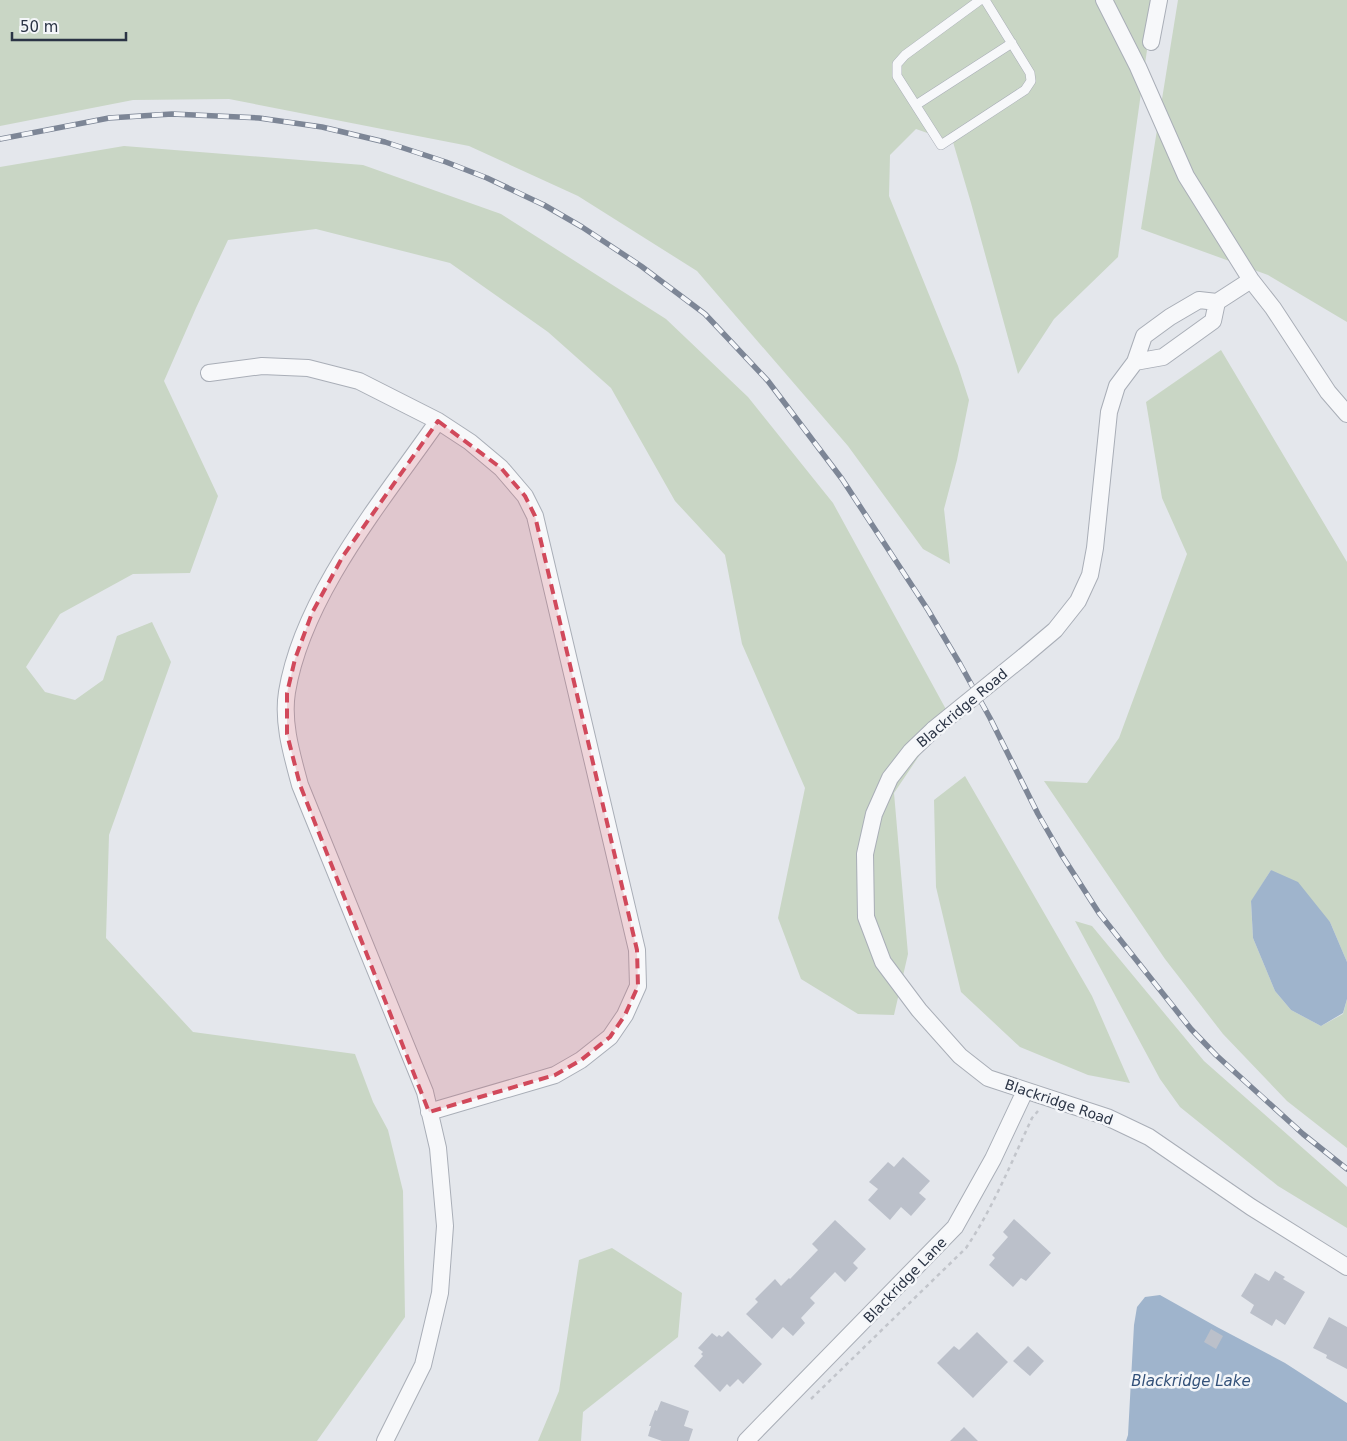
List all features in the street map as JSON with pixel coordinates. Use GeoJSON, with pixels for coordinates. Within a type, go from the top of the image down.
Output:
{"type":"FeatureCollection","features":[{"type":"Feature","properties":{"kind":"street"},"geometry":{"type":"LineString","coordinates":[[1104,0],[1138,67],[1186,176],[1251,280],[1273,308],[1328,392],[1347,414]]}},
{"type":"Feature","properties":{"kind":"street"},"geometry":{"type":"LineString","coordinates":[[1151,42],[1159,0]]}},
{"type":"Feature","properties":{"kind":"street","name":"Blackridge Road"},"geometry":{"type":"LineString","coordinates":[[1251,280],[1217,302],[1199,300],[1170,317],[1144,336],[1135,362],[1117,386],[1109,412],[1095,548],[1090,575],[1078,601],[1055,630],[934,729],[911,751],[890,778],[874,814],[864,854],[866,917],[883,962],[919,1010],[960,1056],[988,1078],[1107,1117],[1149,1137],[1251,1207],[1347,1267]]}},
{"type":"Feature","properties":{"kind":"street"},"geometry":{"type":"LineString","coordinates":[[1135,362],[1163,357],[1186,341],[1213,321],[1217,302]]}},
{"type":"Feature","properties":{"kind":"street"},"geometry":{"type":"LineString","coordinates":[[209,373],[262,366],[308,368],[360,381],[438,421],[470,442],[501,468],[525,496],[535,516],[637,950],[638,986],[625,1015],[610,1037],[581,1060],[555,1075],[429,1112]]}},
{"type":"Feature","properties":{"kind":"street"},"geometry":{"type":"LineString","coordinates":[[385,1441],[422,1365],[440,1293],[445,1226],[438,1148],[424,1092],[300,785],[287,734],[287,693],[295,659],[312,613],[344,556],[438,421]]}},
{"type":"Feature","properties":{"kind":"street","name":"Blackridge Lane"},"geometry":{"type":"LineString","coordinates":[[746,1441],[955,1227],[993,1159],[1025,1091]]}},
{"type":"Feature","properties":{"kind":"lane"},"geometry":{"type":"LineString","coordinates":[[980,0],[905,55],[897,64],[897,76],[941,145],[1018,95],[1025,90],[1031,81],[1030,73],[984,0]]}},
{"type":"Feature","properties":{"kind":"lane"},"geometry":{"type":"LineString","coordinates":[[916,105],[1012,43]]}},
{"type":"Feature","properties":{"kind":"path"},"geometry":{"type":"LineString","coordinates":[[804,1405],[966,1248],[1004,1178],[1032,1118],[1036,1112],[1042,1111]]}},
{"type":"Feature","properties":{"kind":"highlighted area"},"geometry":{"type":"Polygon","coordinates":[[[438,421],[501,468],[525,496],[535,516],[544,550],[637,950],[638,986],[625,1015],[610,1037],[581,1060],[555,1075],[429,1112],[300,785],[287,734],[287,693],[295,659],[312,613],[343,556],[438,421]]]}},
{"type":"Feature","properties":{"kind":"green space"},"geometry":{"type":"Polygon","coordinates":[[[0,0],[1154,0],[1118,257],[1054,319],[1018,374],[953,142],[916,129],[890,155],[889,196],[958,366],[969,400],[957,460],[944,509],[950,564],[923,549],[848,446],[697,271],[578,196],[469,146],[229,99],[133,100],[0,126],[0,0]]]}},
{"type":"Feature","properties":{"kind":"green space"},"geometry":{"type":"Polygon","coordinates":[[[1178,0],[1347,0],[1347,322],[1268,275],[1141,229],[1178,0]]]}},
{"type":"Feature","properties":{"kind":"green space"},"geometry":{"type":"Polygon","coordinates":[[[124,146],[363,165],[501,214],[666,319],[748,397],[833,503],[948,713],[894,793],[908,954],[894,1015],[858,1014],[801,979],[778,918],[805,788],[742,644],[725,555],[675,501],[611,388],[548,332],[450,263],[316,229],[228,240],[164,381],[218,496],[190,573],[133,574],[60,614],[26,667],[45,692],[75,700],[103,680],[117,636],[152,622],[171,662],[109,835],[106,938],[193,1032],[355,1054],[373,1102],[388,1130],[403,1191],[405,1317],[317,1441],[0,1441],[0,167],[124,146]]]}},
{"type":"Feature","properties":{"kind":"green space"},"geometry":{"type":"Polygon","coordinates":[[[1221,350],[1347,562],[1347,962],[1330,922],[1271,870],[1251,902],[1253,938],[1275,991],[1291,1010],[1321,1026],[1343,1014],[1347,999],[1347,1148],[1287,1101],[1223,1034],[1165,959],[1044,781],[1087,783],[1119,738],[1187,554],[1162,498],[1146,402],[1221,350]]]}},
{"type":"Feature","properties":{"kind":"green space"},"geometry":{"type":"Polygon","coordinates":[[[965,776],[1092,996],[1130,1083],[1088,1075],[1020,1047],[961,992],[936,887],[934,800],[965,776]]]}},
{"type":"Feature","properties":{"kind":"green space"},"geometry":{"type":"Polygon","coordinates":[[[1075,921],[1092,926],[1204,1061],[1347,1187],[1347,1228],[1278,1186],[1180,1107],[1160,1079],[1075,921]]]}},
{"type":"Feature","properties":{"kind":"green space"},"geometry":{"type":"Polygon","coordinates":[[[612,1248],[682,1293],[678,1337],[583,1412],[581,1441],[538,1441],[559,1391],[579,1260],[612,1248]]]}},
{"type":"Feature","properties":{"kind":"water"},"geometry":{"type":"Polygon","coordinates":[[[1271,870],[1298,882],[1330,922],[1347,962],[1347,999],[1343,1013],[1321,1026],[1291,1010],[1275,991],[1253,938],[1251,901],[1271,870]]]}},
{"type":"Feature","properties":{"kind":"water","name":"Blackridge Lake"},"geometry":{"type":"Polygon","coordinates":[[[1160,1295],[1285,1363],[1347,1403],[1347,1441],[1126,1441],[1128,1435],[1134,1325],[1137,1307],[1145,1297],[1160,1295]]]}},
{"type":"Feature","properties":{"kind":"building"},"geometry":{"type":"Polygon","coordinates":[[[903,1157],[930,1181],[919,1193],[926,1199],[911,1216],[901,1207],[890,1220],[868,1200],[878,1189],[869,1182],[888,1162],[894,1167],[903,1157]]]}},
{"type":"Feature","properties":{"kind":"building"},"geometry":{"type":"Polygon","coordinates":[[[1014,1219],[1051,1253],[1026,1281],[1021,1278],[1013,1287],[989,1265],[995,1258],[992,1255],[1008,1237],[1003,1232],[1014,1219]]]}},
{"type":"Feature","properties":{"kind":"building"},"geometry":{"type":"Polygon","coordinates":[[[835,1220],[866,1249],[853,1263],[858,1268],[845,1282],[835,1272],[810,1298],[815,1303],[801,1318],[805,1323],[793,1336],[783,1327],[772,1339],[746,1314],[758,1302],[755,1299],[775,1279],[781,1286],[818,1250],[812,1244],[835,1220]]]}},
{"type":"Feature","properties":{"kind":"building"},"geometry":{"type":"Polygon","coordinates":[[[1275,1271],[1285,1277],[1283,1279],[1305,1292],[1285,1325],[1276,1319],[1272,1326],[1250,1313],[1254,1305],[1241,1296],[1255,1273],[1269,1281],[1275,1271]]]}},
{"type":"Feature","properties":{"kind":"building"},"geometry":{"type":"Polygon","coordinates":[[[1329,1317],[1347,1327],[1347,1369],[1326,1358],[1327,1355],[1313,1348],[1329,1317]]]}},
{"type":"Feature","properties":{"kind":"building"},"geometry":{"type":"Polygon","coordinates":[[[1211,1329],[1223,1336],[1216,1349],[1204,1342],[1211,1329]]]}},
{"type":"Feature","properties":{"kind":"building"},"geometry":{"type":"Polygon","coordinates":[[[728,1331],[762,1364],[743,1384],[738,1379],[730,1387],[727,1384],[720,1392],[694,1366],[703,1356],[701,1354],[703,1352],[698,1348],[712,1333],[717,1337],[719,1335],[722,1337],[728,1331]]]}},
{"type":"Feature","properties":{"kind":"building"},"geometry":{"type":"Polygon","coordinates":[[[977,1332],[1008,1362],[973,1398],[937,1363],[954,1346],[959,1350],[977,1332]]]}},
{"type":"Feature","properties":{"kind":"building"},"geometry":{"type":"Polygon","coordinates":[[[1028,1346],[1044,1361],[1030,1376],[1013,1361],[1028,1346]]]}},
{"type":"Feature","properties":{"kind":"building"},"geometry":{"type":"Polygon","coordinates":[[[661,1401],[689,1411],[684,1426],[693,1429],[689,1441],[662,1441],[648,1436],[651,1426],[649,1426],[655,1410],[657,1411],[661,1401]]]}},
{"type":"Feature","properties":{"kind":"building"},"geometry":{"type":"Polygon","coordinates":[[[964,1427],[978,1441],[950,1441],[964,1427]]]}},
{"type":"Feature","properties":{"kind":"railway"},"geometry":{"type":"LineString","coordinates":[[0,139],[109,118],[172,114],[259,118],[322,127],[385,142],[487,178],[544,205],[582,227],[641,266],[705,314],[768,381],[842,479],[928,610],[960,664],[990,718],[1038,814],[1099,913],[1191,1029],[1216,1055],[1303,1134],[1347,1169]]}}]}
